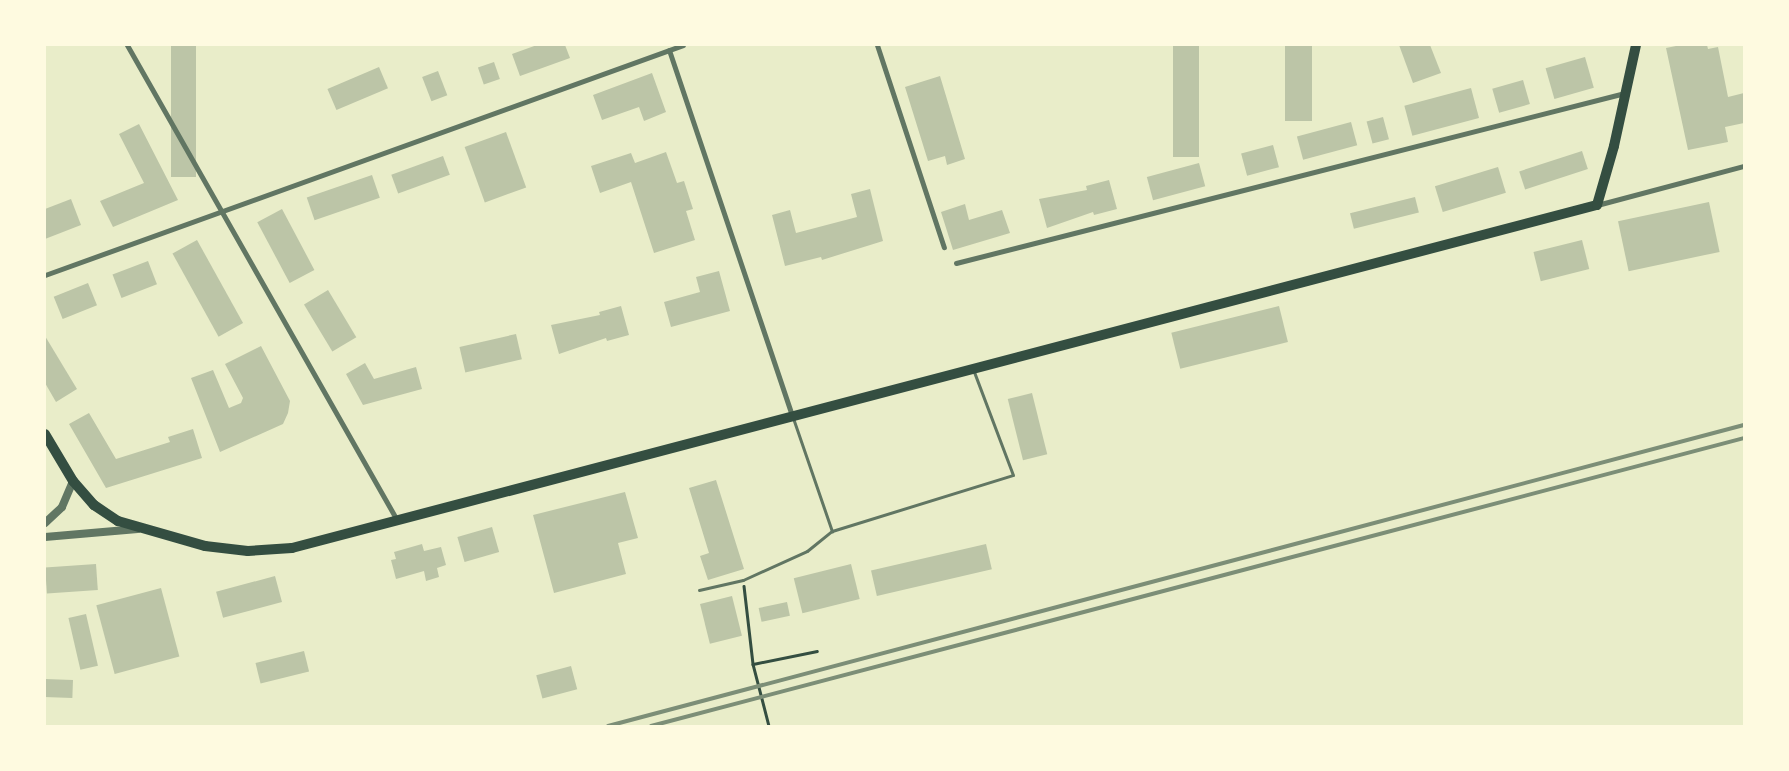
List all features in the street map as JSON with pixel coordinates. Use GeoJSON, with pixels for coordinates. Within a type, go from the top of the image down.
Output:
{"type":"FeatureCollection","features":[{"type":"Feature","properties":{"kind":"main road"},"geometry":{"type":"LineString","coordinates":[[45,434],[73,481],[94,505],[118,521],[205,546],[248,551],[292,548],[1598,205],[1636,45]]}},
{"type":"Feature","properties":{"kind":"street"},"geometry":{"type":"LineString","coordinates":[[127,45],[222,209],[397,521]]}},
{"type":"Feature","properties":{"kind":"street"},"geometry":{"type":"LineString","coordinates":[[45,275],[222,209],[683,45]]}},
{"type":"Feature","properties":{"kind":"street"},"geometry":{"type":"LineString","coordinates":[[878,45],[944,247]]}},
{"type":"Feature","properties":{"kind":"street"},"geometry":{"type":"LineString","coordinates":[[669,50],[792,416]]}},
{"type":"Feature","properties":{"kind":"street"},"geometry":{"type":"LineString","coordinates":[[956,263],[1626,93]]}},
{"type":"Feature","properties":{"kind":"street"},"geometry":{"type":"LineString","coordinates":[[1598,205],[1744,166]]}},
{"type":"Feature","properties":{"kind":"street"},"geometry":{"type":"LineString","coordinates":[[45,523],[62,507],[73,481]]}},
{"type":"Feature","properties":{"kind":"street"},"geometry":{"type":"LineString","coordinates":[[45,537],[140,528]]}},
{"type":"Feature","properties":{"kind":"lane"},"geometry":{"type":"LineString","coordinates":[[699,590],[743,580],[807,551],[832,531],[1013,475],[973,368]]}},
{"type":"Feature","properties":{"kind":"lane"},"geometry":{"type":"LineString","coordinates":[[792,416],[832,531]]}},
{"type":"Feature","properties":{"kind":"path"},"geometry":{"type":"LineString","coordinates":[[743,580],[753,664],[769,726]]}},
{"type":"Feature","properties":{"kind":"path"},"geometry":{"type":"LineString","coordinates":[[753,664],[817,651]]}},
{"type":"Feature","properties":{"kind":"building"},"geometry":{"type":"Polygon","coordinates":[[[171,45],[196,45],[196,177],[171,177],[171,45]]]}},
{"type":"Feature","properties":{"kind":"building"},"geometry":{"type":"Polygon","coordinates":[[[537,45],[565,45],[570,58],[520,76],[512,54],[537,45]]]}},
{"type":"Feature","properties":{"kind":"building"},"geometry":{"type":"Polygon","coordinates":[[[1173,45],[1199,45],[1199,157],[1173,157],[1173,45]]]}},
{"type":"Feature","properties":{"kind":"building"},"geometry":{"type":"Polygon","coordinates":[[[1285,45],[1312,45],[1312,121],[1285,121],[1285,45]]]}},
{"type":"Feature","properties":{"kind":"building"},"geometry":{"type":"Polygon","coordinates":[[[1399,45],[1430,45],[1441,73],[1413,83],[1399,45]]]}},
{"type":"Feature","properties":{"kind":"building"},"geometry":{"type":"Polygon","coordinates":[[[1681,45],[1707,45],[1708,49],[1718,47],[1728,97],[1744,93],[1744,123],[1725,127],[1728,142],[1688,150],[1666,48],[1681,45]]]}},
{"type":"Feature","properties":{"kind":"building"},"geometry":{"type":"Polygon","coordinates":[[[1585,57],[1594,88],[1554,99],[1546,68],[1585,57]]]}},
{"type":"Feature","properties":{"kind":"building"},"geometry":{"type":"Polygon","coordinates":[[[494,62],[500,79],[484,85],[478,68],[494,62]]]}},
{"type":"Feature","properties":{"kind":"building"},"geometry":{"type":"Polygon","coordinates":[[[379,67],[388,88],[336,110],[327,89],[379,67]]]}},
{"type":"Feature","properties":{"kind":"building"},"geometry":{"type":"Polygon","coordinates":[[[438,71],[447,95],[431,101],[422,77],[438,71]]]}},
{"type":"Feature","properties":{"kind":"building"},"geometry":{"type":"Polygon","coordinates":[[[652,73],[666,112],[644,121],[639,107],[602,120],[593,95],[652,73]]]}},
{"type":"Feature","properties":{"kind":"building"},"geometry":{"type":"Polygon","coordinates":[[[940,76],[965,159],[947,165],[945,156],[928,161],[905,87],[940,76]]]}},
{"type":"Feature","properties":{"kind":"building"},"geometry":{"type":"Polygon","coordinates":[[[1523,80],[1530,104],[1499,113],[1492,89],[1523,80]]]}},
{"type":"Feature","properties":{"kind":"building"},"geometry":{"type":"Polygon","coordinates":[[[1471,88],[1479,118],[1412,136],[1404,106],[1471,88]]]}},
{"type":"Feature","properties":{"kind":"building"},"geometry":{"type":"Polygon","coordinates":[[[1383,117],[1389,139],[1373,144],[1367,121],[1383,117]]]}},
{"type":"Feature","properties":{"kind":"building"},"geometry":{"type":"Polygon","coordinates":[[[1351,122],[1357,145],[1303,160],[1297,136],[1351,122]]]}},
{"type":"Feature","properties":{"kind":"building"},"geometry":{"type":"Polygon","coordinates":[[[139,124],[178,200],[113,227],[100,201],[144,183],[119,134],[139,124]]]}},
{"type":"Feature","properties":{"kind":"building"},"geometry":{"type":"Polygon","coordinates":[[[506,132],[526,187],[485,202],[465,147],[506,132]]]}},
{"type":"Feature","properties":{"kind":"building"},"geometry":{"type":"Polygon","coordinates":[[[1273,145],[1279,167],[1247,176],[1241,154],[1273,145]]]}},
{"type":"Feature","properties":{"kind":"building"},"geometry":{"type":"Polygon","coordinates":[[[1582,151],[1588,169],[1525,189],[1519,171],[1582,151]]]}},
{"type":"Feature","properties":{"kind":"building"},"geometry":{"type":"Polygon","coordinates":[[[666,152],[677,183],[684,181],[693,209],[686,211],[695,240],[654,253],[631,182],[600,193],[591,166],[631,153],[635,163],[666,152]]]}},
{"type":"Feature","properties":{"kind":"building"},"geometry":{"type":"Polygon","coordinates":[[[443,156],[450,175],[398,194],[391,175],[443,156]]]}},
{"type":"Feature","properties":{"kind":"building"},"geometry":{"type":"Polygon","coordinates":[[[1199,163],[1205,186],[1153,200],[1147,177],[1199,163]]]}},
{"type":"Feature","properties":{"kind":"building"},"geometry":{"type":"Polygon","coordinates":[[[1498,167],[1506,193],[1443,212],[1435,186],[1498,167]]]}},
{"type":"Feature","properties":{"kind":"building"},"geometry":{"type":"Polygon","coordinates":[[[372,175],[380,198],[315,220],[307,197],[372,175]]]}},
{"type":"Feature","properties":{"kind":"building"},"geometry":{"type":"Polygon","coordinates":[[[1109,180],[1117,209],[1094,215],[1093,212],[1047,228],[1039,199],[1087,190],[1086,186],[1109,180]]]}},
{"type":"Feature","properties":{"kind":"building"},"geometry":{"type":"Polygon","coordinates":[[[870,189],[883,241],[822,260],[821,257],[785,266],[772,215],[790,210],[796,233],[857,217],[851,194],[870,189]]]}},
{"type":"Feature","properties":{"kind":"building"},"geometry":{"type":"Polygon","coordinates":[[[1415,197],[1419,213],[1354,229],[1350,213],[1415,197]]]}},
{"type":"Feature","properties":{"kind":"building"},"geometry":{"type":"Polygon","coordinates":[[[71,199],[81,225],[45,239],[45,209],[71,199]]]}},
{"type":"Feature","properties":{"kind":"building"},"geometry":{"type":"Polygon","coordinates":[[[1709,202],[1720,252],[1629,271],[1618,221],[1709,202]]]}},
{"type":"Feature","properties":{"kind":"building"},"geometry":{"type":"Polygon","coordinates":[[[965,204],[969,220],[1002,210],[1010,233],[953,250],[941,212],[965,204]]]}},
{"type":"Feature","properties":{"kind":"building"},"geometry":{"type":"Polygon","coordinates":[[[282,209],[314,270],[290,283],[257,222],[282,209]]]}},
{"type":"Feature","properties":{"kind":"building"},"geometry":{"type":"Polygon","coordinates":[[[197,240],[243,323],[219,337],[173,254],[197,240]]]}},
{"type":"Feature","properties":{"kind":"building"},"geometry":{"type":"Polygon","coordinates":[[[1582,240],[1589,269],[1541,281],[1533,252],[1582,240]]]}},
{"type":"Feature","properties":{"kind":"building"},"geometry":{"type":"Polygon","coordinates":[[[148,261],[157,284],[121,298],[113,275],[148,261]]]}},
{"type":"Feature","properties":{"kind":"building"},"geometry":{"type":"Polygon","coordinates":[[[719,271],[730,311],[671,327],[664,302],[700,292],[696,277],[719,271]]]}},
{"type":"Feature","properties":{"kind":"building"},"geometry":{"type":"Polygon","coordinates":[[[88,283],[97,305],[63,319],[54,297],[88,283]]]}},
{"type":"Feature","properties":{"kind":"building"},"geometry":{"type":"Polygon","coordinates":[[[328,290],[356,337],[332,352],[304,304],[328,290]]]}},
{"type":"Feature","properties":{"kind":"building"},"geometry":{"type":"Polygon","coordinates":[[[621,306],[629,335],[607,341],[606,338],[559,354],[551,325],[600,315],[599,312],[621,306]]]}},
{"type":"Feature","properties":{"kind":"building"},"geometry":{"type":"Polygon","coordinates":[[[1279,306],[1288,342],[1180,369],[1171,333],[1279,306]]]}},
{"type":"Feature","properties":{"kind":"building"},"geometry":{"type":"Polygon","coordinates":[[[516,334],[522,359],[465,372],[459,347],[516,334]]]}},
{"type":"Feature","properties":{"kind":"building"},"geometry":{"type":"Polygon","coordinates":[[[45,336],[77,389],[56,402],[45,383],[45,336]]]}},
{"type":"Feature","properties":{"kind":"building"},"geometry":{"type":"Polygon","coordinates":[[[261,346],[290,401],[288,413],[283,424],[220,452],[191,378],[213,370],[229,408],[241,403],[243,398],[225,364],[261,346]]]}},
{"type":"Feature","properties":{"kind":"building"},"geometry":{"type":"Polygon","coordinates":[[[365,363],[374,379],[416,367],[422,389],[363,405],[346,374],[365,363]]]}},
{"type":"Feature","properties":{"kind":"building"},"geometry":{"type":"Polygon","coordinates":[[[1032,393],[1047,454],[1023,460],[1008,399],[1032,393]]]}},
{"type":"Feature","properties":{"kind":"building"},"geometry":{"type":"Polygon","coordinates":[[[89,413],[116,459],[170,442],[168,437],[193,429],[202,458],[106,488],[69,424],[89,413]]]}},
{"type":"Feature","properties":{"kind":"building"},"geometry":{"type":"Polygon","coordinates":[[[716,480],[744,569],[708,580],[700,556],[709,553],[689,488],[716,480]]]}},
{"type":"Feature","properties":{"kind":"building"},"geometry":{"type":"Polygon","coordinates":[[[625,492],[638,538],[618,543],[626,574],[554,593],[533,515],[625,492]]]}},
{"type":"Feature","properties":{"kind":"building"},"geometry":{"type":"Polygon","coordinates":[[[492,527],[499,552],[465,562],[457,537],[492,527]]]}},
{"type":"Feature","properties":{"kind":"building"},"geometry":{"type":"Polygon","coordinates":[[[422,544],[424,551],[441,547],[446,565],[437,568],[439,577],[426,581],[424,571],[396,579],[391,560],[396,559],[394,552],[422,544]]]}},
{"type":"Feature","properties":{"kind":"building"},"geometry":{"type":"Polygon","coordinates":[[[986,544],[992,569],[877,596],[871,571],[986,544]]]}},
{"type":"Feature","properties":{"kind":"building"},"geometry":{"type":"Polygon","coordinates":[[[96,564],[98,590],[47,593],[45,568],[96,564]]]}},
{"type":"Feature","properties":{"kind":"building"},"geometry":{"type":"Polygon","coordinates":[[[851,564],[860,599],[802,613],[794,578],[851,564]]]}},
{"type":"Feature","properties":{"kind":"building"},"geometry":{"type":"Polygon","coordinates":[[[275,576],[282,602],[223,618],[216,592],[275,576]]]}},
{"type":"Feature","properties":{"kind":"building"},"geometry":{"type":"Polygon","coordinates":[[[161,588],[179,657],[115,674],[96,605],[161,588]]]}},
{"type":"Feature","properties":{"kind":"building"},"geometry":{"type":"Polygon","coordinates":[[[732,596],[742,636],[710,644],[700,604],[732,596]]]}},
{"type":"Feature","properties":{"kind":"building"},"geometry":{"type":"Polygon","coordinates":[[[787,602],[790,616],[762,622],[759,608],[787,602]]]}},
{"type":"Feature","properties":{"kind":"building"},"geometry":{"type":"Polygon","coordinates":[[[86,614],[98,666],[80,670],[68,618],[86,614]]]}},
{"type":"Feature","properties":{"kind":"building"},"geometry":{"type":"Polygon","coordinates":[[[304,651],[309,671],[261,683],[255,663],[304,651]]]}},
{"type":"Feature","properties":{"kind":"building"},"geometry":{"type":"Polygon","coordinates":[[[571,666],[577,689],[542,698],[536,675],[571,666]]]}},
{"type":"Feature","properties":{"kind":"building"},"geometry":{"type":"Polygon","coordinates":[[[45,679],[73,680],[72,698],[45,697],[45,679]]]}},
{"type":"Feature","properties":{"kind":"railway"},"geometry":{"type":"LineString","coordinates":[[608,726],[1744,425]]}},
{"type":"Feature","properties":{"kind":"railway"},"geometry":{"type":"LineString","coordinates":[[651,726],[1744,438]]}}]}
